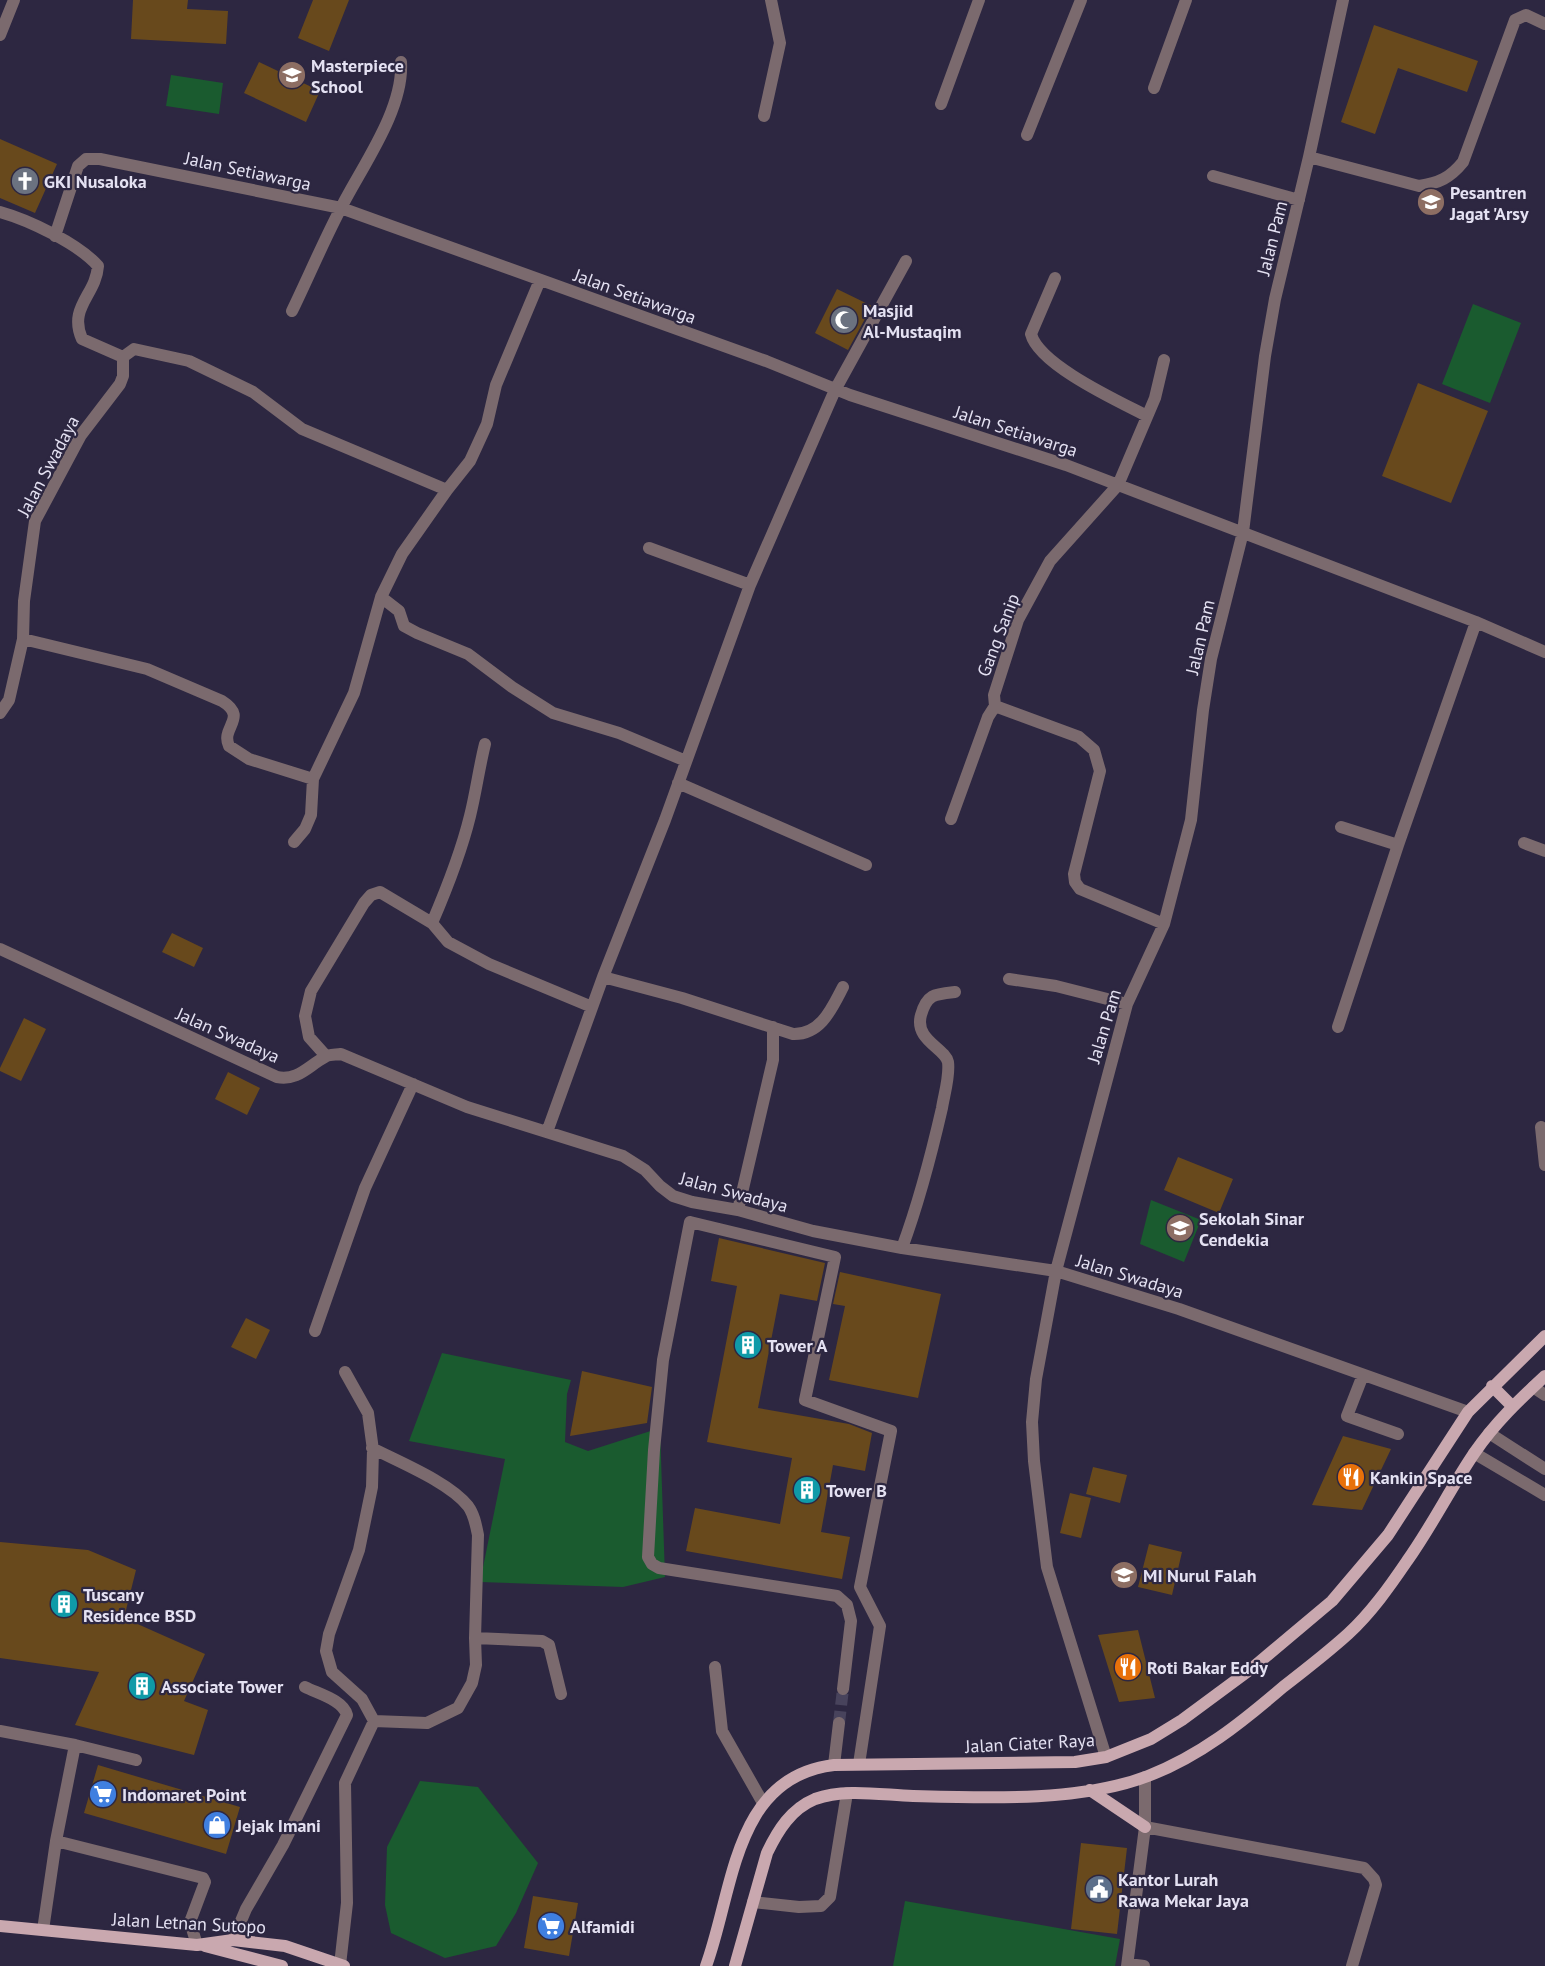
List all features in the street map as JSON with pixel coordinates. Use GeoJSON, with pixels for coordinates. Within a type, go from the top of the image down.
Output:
{"type":"FeatureCollection","features":[{"type":"Feature","properties":{"kind":"main road","name":"Jalan Ciater Raya"},"geometry":{"type":"LineString","coordinates":[[706,1966],[743,1839],[763,1803],[775,1789],[805,1770],[834,1765],[1046,1764],[1106,1757],[1151,1739],[1182,1720],[1251,1668],[1332,1601],[1388,1536],[1468,1412],[1492,1386],[1545,1336]]}},
{"type":"Feature","properties":{"kind":"main road"},"geometry":{"type":"LineString","coordinates":[[735,1966],[767,1853],[785,1822],[798,1808],[813,1800],[829,1795],[846,1794],[948,1797],[1055,1795],[1090,1790],[1145,1777],[1196,1754],[1234,1728],[1350,1632],[1380,1598],[1409,1560],[1474,1453],[1489,1432],[1512,1406],[1545,1376]]}},
{"type":"Feature","properties":{"kind":"main road"},"geometry":{"type":"LineString","coordinates":[[1492,1386],[1512,1406]]}},
{"type":"Feature","properties":{"kind":"main road"},"geometry":{"type":"LineString","coordinates":[[1090,1790],[1145,1827]]}},
{"type":"Feature","properties":{"kind":"main road","name":"Jalan Letnan Sutopo"},"geometry":{"type":"LineString","coordinates":[[0,1926],[197,1944],[233,1940],[285,1946],[342,1965]]}},
{"type":"Feature","properties":{"kind":"main road"},"geometry":{"type":"LineString","coordinates":[[197,1944],[282,1966]]}},
{"type":"Feature","properties":{"kind":"street"},"geometry":{"type":"LineString","coordinates":[[0,35],[14,0]]}},
{"type":"Feature","properties":{"kind":"street"},"geometry":{"type":"LineString","coordinates":[[764,116],[780,43],[771,0]]}},
{"type":"Feature","properties":{"kind":"street"},"geometry":{"type":"LineString","coordinates":[[941,104],[979,0]]}},
{"type":"Feature","properties":{"kind":"street"},"geometry":{"type":"LineString","coordinates":[[1027,135],[1081,0]]}},
{"type":"Feature","properties":{"kind":"street"},"geometry":{"type":"LineString","coordinates":[[1154,88],[1186,0]]}},
{"type":"Feature","properties":{"kind":"street","name":"Jalan Pam"},"geometry":{"type":"LineString","coordinates":[[1106,1757],[1047,1567],[1034,1461],[1032,1422],[1036,1379],[1056,1271],[1127,1004],[1164,924],[1191,820],[1203,710],[1212,659],[1243,532],[1264,356],[1275,299],[1310,157],[1343,0]]}},
{"type":"Feature","properties":{"kind":"street"},"geometry":{"type":"LineString","coordinates":[[1310,157],[1419,186],[1435,184],[1452,175],[1463,162],[1515,20],[1526,15],[1545,24]]}},
{"type":"Feature","properties":{"kind":"street"},"geometry":{"type":"LineString","coordinates":[[292,311],[392,107],[400,82],[400,62]]}},
{"type":"Feature","properties":{"kind":"street","name":"Jalan Setiawarga"},"geometry":{"type":"LineString","coordinates":[[55,236],[78,166],[86,159],[100,158],[341,208],[766,361],[835,390],[1066,465],[1476,622],[1545,652]]}},
{"type":"Feature","properties":{"kind":"street"},"geometry":{"type":"LineString","coordinates":[[1213,176],[1299,200]]}},
{"type":"Feature","properties":{"kind":"street"},"geometry":{"type":"LineString","coordinates":[[0,212],[36,226],[55,236],[91,258],[98,266],[98,276],[79,311],[77,327],[82,338],[123,356],[134,349],[189,361],[253,392],[302,429],[447,490]]}},
{"type":"Feature","properties":{"kind":"street"},"geometry":{"type":"LineString","coordinates":[[547,1132],[603,977],[686,762],[750,584],[835,390],[906,261]]}},
{"type":"Feature","properties":{"kind":"street"},"geometry":{"type":"LineString","coordinates":[[1055,278],[1031,334],[1034,344],[1048,359],[1102,392],[1147,416]]}},
{"type":"Feature","properties":{"kind":"street"},"geometry":{"type":"LineString","coordinates":[[294,842],[305,829],[311,815],[313,779],[354,693],[381,597],[402,554],[470,461],[487,424],[496,385],[540,280]]}},
{"type":"Feature","properties":{"kind":"street","name":"Jalan Swadaya"},"geometry":{"type":"LineString","coordinates":[[0,713],[9,700],[23,639],[24,601],[35,521],[81,435],[120,384],[123,376],[123,356]]}},
{"type":"Feature","properties":{"kind":"street","name":"Gang Sanip"},"geometry":{"type":"LineString","coordinates":[[951,820],[988,717],[995,706],[994,695],[1018,620],[1050,561],[1118,485],[1155,398],[1164,360]]}},
{"type":"Feature","properties":{"kind":"street"},"geometry":{"type":"LineString","coordinates":[[649,548],[750,584]]}},
{"type":"Feature","properties":{"kind":"street"},"geometry":{"type":"LineString","coordinates":[[381,597],[399,611],[404,626],[468,654],[512,687],[553,713],[619,733],[686,762]]}},
{"type":"Feature","properties":{"kind":"street"},"geometry":{"type":"LineString","coordinates":[[1338,1027],[1398,845],[1476,622]]}},
{"type":"Feature","properties":{"kind":"street"},"geometry":{"type":"LineString","coordinates":[[23,639],[147,669],[222,701],[232,707],[234,712],[226,738],[228,746],[249,759],[313,779]]}},
{"type":"Feature","properties":{"kind":"street"},"geometry":{"type":"LineString","coordinates":[[995,706],[1079,737],[1094,750],[1100,771],[1074,874],[1075,882],[1080,888],[1164,924]]}},
{"type":"Feature","properties":{"kind":"street"},"geometry":{"type":"LineString","coordinates":[[432,922],[452,874],[470,816],[476,778],[485,744]]}},
{"type":"Feature","properties":{"kind":"street"},"geometry":{"type":"LineString","coordinates":[[678,783],[866,865]]}},
{"type":"Feature","properties":{"kind":"street"},"geometry":{"type":"LineString","coordinates":[[1341,827],[1398,845]]}},
{"type":"Feature","properties":{"kind":"street"},"geometry":{"type":"LineString","coordinates":[[1524,843],[1545,851]]}},
{"type":"Feature","properties":{"kind":"street"},"geometry":{"type":"LineString","coordinates":[[326,1056],[310,1037],[305,1016],[311,991],[364,902],[380,892],[432,922],[448,942],[489,964],[592,1007]]}},
{"type":"Feature","properties":{"kind":"street","name":"Jalan Swadaya"},"geometry":{"type":"LineString","coordinates":[[0,949],[277,1077],[286,1079],[296,1076],[326,1056],[341,1054],[467,1107],[623,1156],[645,1170],[672,1196],[692,1202],[738,1210],[813,1231],[902,1248],[1056,1271],[1179,1309],[1468,1412]]}},
{"type":"Feature","properties":{"kind":"street"},"geometry":{"type":"LineString","coordinates":[[603,977],[682,998],[793,1034],[802,1035],[812,1030],[829,1014],[843,987]]}},
{"type":"Feature","properties":{"kind":"street"},"geometry":{"type":"LineString","coordinates":[[1009,979],[1056,986],[1127,1004]]}},
{"type":"Feature","properties":{"kind":"street"},"geometry":{"type":"LineString","coordinates":[[902,1248],[928,1174],[945,1093],[948,1062],[945,1056],[931,1045],[923,1032],[920,1017],[927,1000],[934,994],[954,992]]}},
{"type":"Feature","properties":{"kind":"street"},"geometry":{"type":"LineString","coordinates":[[738,1210],[773,1060],[773,1027]]}},
{"type":"Feature","properties":{"kind":"street"},"geometry":{"type":"LineString","coordinates":[[315,1331],[366,1188],[413,1084]]}},
{"type":"Feature","properties":{"kind":"street"},"geometry":{"type":"LineString","coordinates":[[1541,1127],[1545,1165]]}},
{"type":"Feature","properties":{"kind":"street"},"geometry":{"type":"LineString","coordinates":[[843,1689],[851,1621],[847,1605],[837,1596],[659,1568],[652,1564],[648,1557],[654,1450],[663,1360],[690,1222],[835,1257],[805,1400],[891,1431],[860,1587],[880,1626],[859,1764]]}},
{"type":"Feature","properties":{"kind":"street"},"geometry":{"type":"LineString","coordinates":[[345,1372],[368,1413],[372,1448],[372,1487],[359,1550],[329,1634],[326,1652],[332,1672],[362,1699],[374,1721]]}},
{"type":"Feature","properties":{"kind":"street"},"geometry":{"type":"LineString","coordinates":[[1363,1375],[1347,1416],[1398,1434]]}},
{"type":"Feature","properties":{"kind":"street"},"geometry":{"type":"LineString","coordinates":[[1533,1388],[1545,1395]]}},
{"type":"Feature","properties":{"kind":"street"},"geometry":{"type":"LineString","coordinates":[[1489,1432],[1545,1469]]}},
{"type":"Feature","properties":{"kind":"street"},"geometry":{"type":"LineString","coordinates":[[372,1448],[429,1477],[468,1506],[475,1519],[478,1535],[474,1638],[476,1665],[472,1683],[458,1708],[427,1723],[374,1721]]}},
{"type":"Feature","properties":{"kind":"street"},"geometry":{"type":"LineString","coordinates":[[1474,1453],[1545,1495]]}},
{"type":"Feature","properties":{"kind":"street"},"geometry":{"type":"LineString","coordinates":[[474,1638],[542,1641],[549,1645],[561,1694]]}},
{"type":"Feature","properties":{"kind":"street"},"geometry":{"type":"LineString","coordinates":[[715,1668],[722,1731],[763,1803]]}},
{"type":"Feature","properties":{"kind":"street"},"geometry":{"type":"LineString","coordinates":[[233,1940],[246,1909],[283,1845],[347,1715],[345,1708],[305,1687]]}},
{"type":"Feature","properties":{"kind":"street"},"geometry":{"type":"LineString","coordinates":[[342,1965],[347,1903],[345,1783],[374,1721]]}},
{"type":"Feature","properties":{"kind":"street"},"geometry":{"type":"LineString","coordinates":[[834,1765],[839,1723]]}},
{"type":"Feature","properties":{"kind":"street"},"geometry":{"type":"LineString","coordinates":[[0,1732],[75,1745],[136,1760]]}},
{"type":"Feature","properties":{"kind":"street"},"geometry":{"type":"LineString","coordinates":[[43,1930],[56,1841],[75,1745]]}},
{"type":"Feature","properties":{"kind":"street"},"geometry":{"type":"LineString","coordinates":[[1144,1966],[1127,1965],[1145,1827],[1145,1777]]}},
{"type":"Feature","properties":{"kind":"street"},"geometry":{"type":"LineString","coordinates":[[753,1902],[806,1907],[821,1906],[830,1897],[846,1794]]}},
{"type":"Feature","properties":{"kind":"street"},"geometry":{"type":"LineString","coordinates":[[1145,1827],[1364,1868],[1374,1879],[1376,1885],[1352,1966]]}},
{"type":"Feature","properties":{"kind":"street"},"geometry":{"type":"LineString","coordinates":[[56,1841],[203,1878],[205,1882],[190,1922],[197,1944]]}},
{"type":"Feature","properties":{"kind":"green space"},"geometry":{"type":"Polygon","coordinates":[[[171,75],[223,83],[219,114],[166,106],[171,75]]]}},
{"type":"Feature","properties":{"kind":"green space"},"geometry":{"type":"Polygon","coordinates":[[[1473,304],[1521,323],[1490,403],[1442,384],[1473,304]]]}},
{"type":"Feature","properties":{"kind":"green space"},"geometry":{"type":"Polygon","coordinates":[[[1151,1200],[1201,1220],[1184,1262],[1140,1244],[1151,1200]]]}},
{"type":"Feature","properties":{"kind":"green space"},"geometry":{"type":"Polygon","coordinates":[[[442,1353],[571,1380],[567,1394],[565,1442],[588,1451],[660,1428],[665,1577],[623,1587],[480,1582],[505,1459],[409,1441],[442,1353]]]}},
{"type":"Feature","properties":{"kind":"green space"},"geometry":{"type":"Polygon","coordinates":[[[420,1781],[478,1787],[538,1863],[516,1913],[496,1946],[445,1958],[391,1933],[385,1905],[387,1847],[420,1781]]]}},
{"type":"Feature","properties":{"kind":"green space"},"geometry":{"type":"Polygon","coordinates":[[[905,1901],[1120,1939],[1115,1966],[893,1966],[905,1901]]]}},
{"type":"Feature","properties":{"kind":"building"},"geometry":{"type":"Polygon","coordinates":[[[133,0],[188,0],[187,9],[228,11],[226,44],[131,39],[133,0]]]}},
{"type":"Feature","properties":{"kind":"building"},"geometry":{"type":"Polygon","coordinates":[[[313,0],[349,0],[329,51],[298,38],[313,0]]]}},
{"type":"Feature","properties":{"kind":"building"},"geometry":{"type":"Polygon","coordinates":[[[1374,25],[1478,61],[1467,92],[1398,68],[1375,134],[1341,122],[1374,25]]]}},
{"type":"Feature","properties":{"kind":"building"},"geometry":{"type":"Polygon","coordinates":[[[259,62],[320,91],[306,122],[244,93],[259,62]]]}},
{"type":"Feature","properties":{"kind":"building","name":"GKI Nusaloka"},"geometry":{"type":"Polygon","coordinates":[[[0,139],[57,164],[35,213],[0,198],[0,139]]]}},
{"type":"Feature","properties":{"kind":"building","name":"Masjid Al-Mustaqim"},"geometry":{"type":"Polygon","coordinates":[[[837,289],[872,306],[848,350],[815,333],[837,289]]]}},
{"type":"Feature","properties":{"kind":"building"},"geometry":{"type":"Polygon","coordinates":[[[1418,383],[1488,411],[1451,503],[1382,476],[1418,383]]]}},
{"type":"Feature","properties":{"kind":"building"},"geometry":{"type":"Polygon","coordinates":[[[172,933],[203,948],[194,967],[162,952],[172,933]]]}},
{"type":"Feature","properties":{"kind":"building"},"geometry":{"type":"Polygon","coordinates":[[[24,1018],[46,1029],[21,1081],[0,1071],[0,1068],[24,1018]]]}},
{"type":"Feature","properties":{"kind":"building"},"geometry":{"type":"Polygon","coordinates":[[[228,1072],[260,1088],[247,1115],[215,1099],[228,1072]]]}},
{"type":"Feature","properties":{"kind":"building"},"geometry":{"type":"Polygon","coordinates":[[[1178,1157],[1233,1179],[1219,1213],[1164,1190],[1178,1157]]]}},
{"type":"Feature","properties":{"kind":"building","name":"Tower B"},"geometry":{"type":"Polygon","coordinates":[[[719,1238],[825,1263],[817,1301],[780,1294],[758,1408],[849,1424],[872,1433],[865,1471],[833,1465],[821,1532],[850,1537],[842,1579],[686,1551],[695,1508],[780,1524],[792,1458],[707,1442],[737,1286],[711,1281],[719,1238]]]}},
{"type":"Feature","properties":{"kind":"building"},"geometry":{"type":"Polygon","coordinates":[[[840,1272],[941,1294],[918,1398],[829,1380],[845,1306],[833,1304],[840,1272]]]}},
{"type":"Feature","properties":{"kind":"building"},"geometry":{"type":"Polygon","coordinates":[[[246,1318],[270,1330],[256,1359],[231,1347],[246,1318]]]}},
{"type":"Feature","properties":{"kind":"building"},"geometry":{"type":"Polygon","coordinates":[[[582,1371],[652,1387],[647,1423],[570,1436],[582,1371]]]}},
{"type":"Feature","properties":{"kind":"building","name":"Kankin Space"},"geometry":{"type":"Polygon","coordinates":[[[1343,1436],[1391,1449],[1362,1510],[1312,1505],[1343,1436]]]}},
{"type":"Feature","properties":{"kind":"building"},"geometry":{"type":"Polygon","coordinates":[[[1093,1467],[1127,1475],[1120,1503],[1086,1494],[1093,1467]]]}},
{"type":"Feature","properties":{"kind":"building"},"geometry":{"type":"Polygon","coordinates":[[[1070,1493],[1091,1498],[1081,1538],[1060,1533],[1070,1493]]]}},
{"type":"Feature","properties":{"kind":"building"},"geometry":{"type":"Polygon","coordinates":[[[0,1542],[88,1550],[136,1570],[124,1618],[205,1654],[184,1701],[208,1710],[194,1755],[75,1725],[99,1672],[0,1658],[0,1542]]]}},
{"type":"Feature","properties":{"kind":"building"},"geometry":{"type":"Polygon","coordinates":[[[1149,1544],[1182,1552],[1172,1595],[1138,1587],[1149,1544]]]}},
{"type":"Feature","properties":{"kind":"building","name":"Roti Bakar Eddy"},"geometry":{"type":"Polygon","coordinates":[[[1138,1630],[1155,1698],[1119,1702],[1098,1635],[1138,1630]]]}},
{"type":"Feature","properties":{"kind":"building"},"geometry":{"type":"Polygon","coordinates":[[[98,1765],[240,1807],[226,1854],[84,1813],[98,1765]]]}},
{"type":"Feature","properties":{"kind":"building","name":"Kantor Lurah Rawa Mekar Jaya"},"geometry":{"type":"Polygon","coordinates":[[[1081,1843],[1127,1848],[1117,1934],[1071,1929],[1081,1843]]]}},
{"type":"Feature","properties":{"kind":"building","name":"Alfamidi"},"geometry":{"type":"Polygon","coordinates":[[[533,1896],[578,1903],[569,1956],[524,1948],[533,1896]]]}},
{"type":"Feature","properties":{"kind":"tunnel"},"geometry":{"type":"LineString","coordinates":[[839,1723],[843,1689]]}},
{"type":"Feature","properties":{"kind":"place","name":"Masterpiece School"},"geometry":{"type":"Point","coordinates":[292,75]}},
{"type":"Feature","properties":{"kind":"place","name":"GKI Nusaloka"},"geometry":{"type":"Point","coordinates":[25,181]}},
{"type":"Feature","properties":{"kind":"place","name":"Pesantren Jagat 'Arsy"},"geometry":{"type":"Point","coordinates":[1431,202]}},
{"type":"Feature","properties":{"kind":"place","name":"Masjid Al-Mustaqim"},"geometry":{"type":"Point","coordinates":[844,320]}},
{"type":"Feature","properties":{"kind":"place","name":"Sekolah Sinar Cendekia"},"geometry":{"type":"Point","coordinates":[1180,1228]}},
{"type":"Feature","properties":{"kind":"place","name":"Tower A"},"geometry":{"type":"Point","coordinates":[748,1345]}},
{"type":"Feature","properties":{"kind":"place","name":"Kankin Space"},"geometry":{"type":"Point","coordinates":[1351,1477]}},
{"type":"Feature","properties":{"kind":"place","name":"Tower B"},"geometry":{"type":"Point","coordinates":[807,1490]}},
{"type":"Feature","properties":{"kind":"place","name":"MI Nurul Falah"},"geometry":{"type":"Point","coordinates":[1124,1575]}},
{"type":"Feature","properties":{"kind":"place","name":"Tuscany Residence BSD"},"geometry":{"type":"Point","coordinates":[64,1604]}},
{"type":"Feature","properties":{"kind":"place","name":"Roti Bakar Eddy"},"geometry":{"type":"Point","coordinates":[1128,1667]}},
{"type":"Feature","properties":{"kind":"place","name":"Associate Tower"},"geometry":{"type":"Point","coordinates":[142,1686]}},
{"type":"Feature","properties":{"kind":"place","name":"Indomaret Point"},"geometry":{"type":"Point","coordinates":[103,1794]}},
{"type":"Feature","properties":{"kind":"place","name":"Jejak Imani"},"geometry":{"type":"Point","coordinates":[217,1825]}},
{"type":"Feature","properties":{"kind":"place","name":"Kantor Lurah Rawa Mekar Jaya"},"geometry":{"type":"Point","coordinates":[1099,1889]}},
{"type":"Feature","properties":{"kind":"place","name":"Alfamidi"},"geometry":{"type":"Point","coordinates":[551,1926]}}]}
